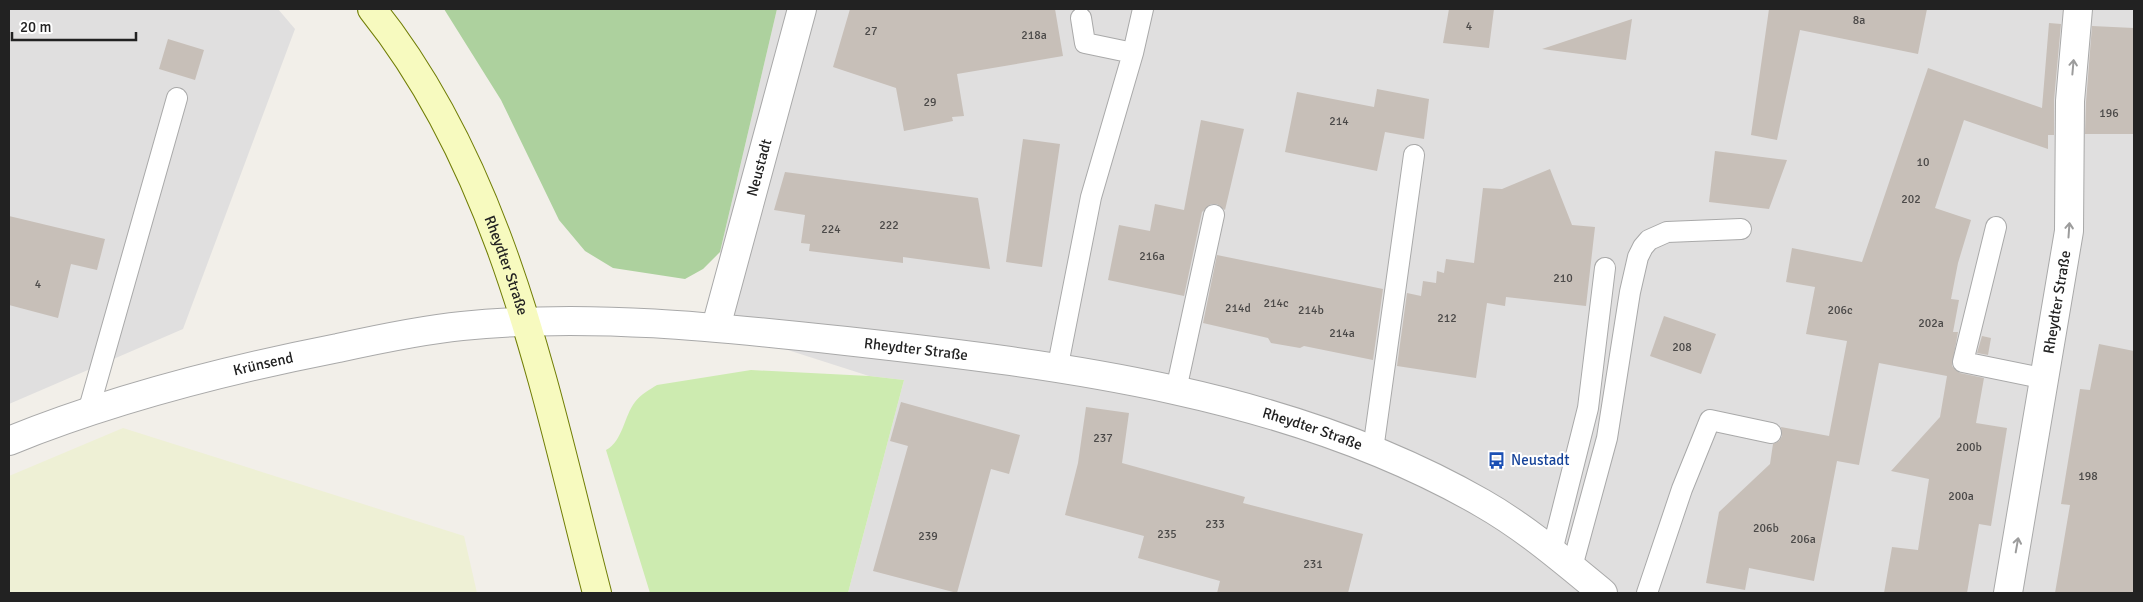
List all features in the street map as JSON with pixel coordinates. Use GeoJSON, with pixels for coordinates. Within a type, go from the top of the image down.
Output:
{"type":"FeatureCollection","features":[{"type":"Feature","properties":{"kind":"main road","name":"Rheydter Straße"},"geometry":{"type":"LineString","coordinates":[[372,9],[422,82],[463,156],[501,249],[525,321]]}},
{"type":"Feature","properties":{"kind":"main road"},"geometry":{"type":"LineString","coordinates":[[525,321],[597,593]]}},
{"type":"Feature","properties":{"kind":"street","name":"Neustadt"},"geometry":{"type":"LineString","coordinates":[[716,327],[802,9]]}},
{"type":"Feature","properties":{"kind":"street","name":"Rheydter Straße"},"geometry":{"type":"LineString","coordinates":[[2008,593],[2046,379],[2069,231],[2070,101],[2078,9]]}},
{"type":"Feature","properties":{"kind":"street","name":"Rheydter Straße"},"geometry":{"type":"LineString","coordinates":[[525,321],[615,321],[716,327],[892,346],[1057,370],[1176,390],[1250,407],[1373,450],[1430,476],[1483,504],[1562,559],[1602,593]]}},
{"type":"Feature","properties":{"kind":"street","name":"Krünsend"},"geometry":{"type":"LineString","coordinates":[[9,441],[88,412],[176,386],[293,356],[445,328],[525,321]]}},
{"type":"Feature","properties":{"kind":"lane"},"geometry":{"type":"LineString","coordinates":[[1057,370],[1091,198],[1133,53],[1143,9]]}},
{"type":"Feature","properties":{"kind":"lane"},"geometry":{"type":"LineString","coordinates":[[1081,18],[1085,43],[1133,53]]}},
{"type":"Feature","properties":{"kind":"lane"},"geometry":{"type":"LineString","coordinates":[[88,412],[177,98]]}},
{"type":"Feature","properties":{"kind":"lane"},"geometry":{"type":"LineString","coordinates":[[1373,450],[1414,155]]}},
{"type":"Feature","properties":{"kind":"lane"},"geometry":{"type":"LineString","coordinates":[[1176,390],[1214,215]]}},
{"type":"Feature","properties":{"kind":"lane"},"geometry":{"type":"LineString","coordinates":[[1996,227],[1963,362],[2046,379]]}},
{"type":"Feature","properties":{"kind":"lane"},"geometry":{"type":"LineString","coordinates":[[1562,559],[1607,438],[1630,292],[1638,257],[1643,247],[1649,240],[1667,232],[1741,229]]}},
{"type":"Feature","properties":{"kind":"lane"},"geometry":{"type":"LineString","coordinates":[[1562,559],[1588,408],[1605,268]]}},
{"type":"Feature","properties":{"kind":"lane"},"geometry":{"type":"LineString","coordinates":[[1647,593],[1682,489],[1710,420],[1770,434]]}},
{"type":"Feature","properties":{"kind":"shaded area"},"geometry":{"type":"Polygon","coordinates":[[[9,9],[278,9],[295,29],[183,329],[9,404],[9,9]]]}},
{"type":"Feature","properties":{"kind":"shaded area"},"geometry":{"type":"Polygon","coordinates":[[[777,9],[2134,9],[2134,593],[848,593],[904,380],[869,376],[716,327],[720,252],[777,9]]]}},
{"type":"Feature","properties":{"kind":"green space"},"geometry":{"type":"Polygon","coordinates":[[[444,9],[777,9],[720,252],[703,269],[685,279],[613,268],[585,251],[559,220],[501,100],[444,9]]]}},
{"type":"Feature","properties":{"kind":"green space"},"geometry":{"type":"Polygon","coordinates":[[[751,370],[869,376],[904,380],[848,593],[650,593],[606,450],[612,446],[620,435],[635,402],[642,394],[657,385],[751,370]]]}},
{"type":"Feature","properties":{"kind":"green space"},"geometry":{"type":"Polygon","coordinates":[[[123,428],[464,536],[477,593],[9,593],[9,476],[123,428]]]}},
{"type":"Feature","properties":{"kind":"building"},"geometry":{"type":"Polygon","coordinates":[[[850,9],[1055,9],[1063,56],[957,74],[964,116],[952,117],[953,121],[904,131],[896,88],[833,67],[850,9]]]}},
{"type":"Feature","properties":{"kind":"building"},"geometry":{"type":"Polygon","coordinates":[[[1449,9],[1494,9],[1489,48],[1443,43],[1449,9]]]}},
{"type":"Feature","properties":{"kind":"building"},"geometry":{"type":"Polygon","coordinates":[[[1769,9],[1927,9],[1918,54],[1800,30],[1777,140],[1751,135],[1769,9]]]}},
{"type":"Feature","properties":{"kind":"building"},"geometry":{"type":"Polygon","coordinates":[[[1632,19],[1626,60],[1542,49],[1632,19]]]}},
{"type":"Feature","properties":{"kind":"building"},"geometry":{"type":"Polygon","coordinates":[[[2049,23],[2061,24],[2054,100],[2054,135],[2048,135],[2048,149],[1964,120],[1935,208],[1971,220],[1958,263],[1951,299],[1959,300],[1953,332],[1958,332],[1952,366],[1960,373],[1984,378],[1976,423],[2007,428],[1991,526],[1979,524],[1967,593],[1884,593],[1892,547],[1918,550],[1929,479],[1891,471],[1940,417],[1947,376],[1879,363],[1859,465],[1837,461],[1814,581],[1749,568],[1745,590],[1706,583],[1719,512],[1770,464],[1773,444],[1779,441],[1782,436],[1781,427],[1829,436],[1847,341],[1806,334],[1815,287],[1786,282],[1792,248],[1862,262],[1928,68],[2042,108],[2049,23]]]}},
{"type":"Feature","properties":{"kind":"building"},"geometry":{"type":"Polygon","coordinates":[[[2092,26],[2134,28],[2134,134],[2085,134],[2092,26]]]}},
{"type":"Feature","properties":{"kind":"building"},"geometry":{"type":"Polygon","coordinates":[[[168,39],[204,50],[195,80],[159,69],[168,39]]]}},
{"type":"Feature","properties":{"kind":"building"},"geometry":{"type":"Polygon","coordinates":[[[1377,89],[1429,99],[1424,139],[1385,132],[1377,171],[1285,152],[1297,92],[1374,107],[1377,89]]]}},
{"type":"Feature","properties":{"kind":"building"},"geometry":{"type":"Polygon","coordinates":[[[1201,120],[1244,129],[1225,210],[1217,204],[1211,204],[1202,212],[1184,296],[1108,280],[1119,225],[1150,231],[1155,204],[1184,210],[1201,120]]]}},
{"type":"Feature","properties":{"kind":"building"},"geometry":{"type":"Polygon","coordinates":[[[1023,139],[1060,144],[1042,267],[1006,262],[1023,139]]]}},
{"type":"Feature","properties":{"kind":"building"},"geometry":{"type":"Polygon","coordinates":[[[1715,151],[1787,160],[1769,209],[1709,202],[1715,151]]]}},
{"type":"Feature","properties":{"kind":"building"},"geometry":{"type":"Polygon","coordinates":[[[1550,169],[1572,225],[1595,227],[1586,306],[1506,297],[1505,306],[1487,303],[1476,378],[1397,366],[1407,293],[1421,296],[1423,281],[1436,283],[1437,271],[1444,273],[1446,259],[1474,263],[1483,188],[1502,189],[1550,169]]]}},
{"type":"Feature","properties":{"kind":"building"},"geometry":{"type":"Polygon","coordinates":[[[785,172],[978,198],[990,269],[903,257],[903,263],[809,251],[810,244],[801,243],[805,215],[774,210],[785,172]]]}},
{"type":"Feature","properties":{"kind":"building"},"geometry":{"type":"Polygon","coordinates":[[[9,216],[105,239],[97,270],[71,264],[58,318],[9,305],[9,216]]]}},
{"type":"Feature","properties":{"kind":"building"},"geometry":{"type":"Polygon","coordinates":[[[1217,255],[1383,289],[1373,360],[1304,346],[1300,348],[1271,343],[1268,338],[1203,323],[1217,255]]]}},
{"type":"Feature","properties":{"kind":"building"},"geometry":{"type":"Polygon","coordinates":[[[1664,316],[1716,334],[1701,374],[1650,356],[1664,316]]]}},
{"type":"Feature","properties":{"kind":"building"},"geometry":{"type":"Polygon","coordinates":[[[1982,336],[1991,338],[1988,355],[1977,353],[1982,336]]]}},
{"type":"Feature","properties":{"kind":"building"},"geometry":{"type":"Polygon","coordinates":[[[2099,344],[2134,351],[2134,593],[2055,593],[2070,505],[2061,504],[2080,389],[2090,390],[2099,344]]]}},
{"type":"Feature","properties":{"kind":"building"},"geometry":{"type":"Polygon","coordinates":[[[901,402],[1020,435],[1009,474],[991,469],[957,593],[873,571],[908,446],[890,441],[901,402]]]}},
{"type":"Feature","properties":{"kind":"building"},"geometry":{"type":"Polygon","coordinates":[[[1086,407],[1129,413],[1122,463],[1245,497],[1243,503],[1363,534],[1348,593],[1217,593],[1220,581],[1138,558],[1144,536],[1065,515],[1078,463],[1086,407]]]}},
{"type":"Feature","properties":{"kind":"place","name":"Neustadt"},"geometry":{"type":"Point","coordinates":[1497,460]}}]}
